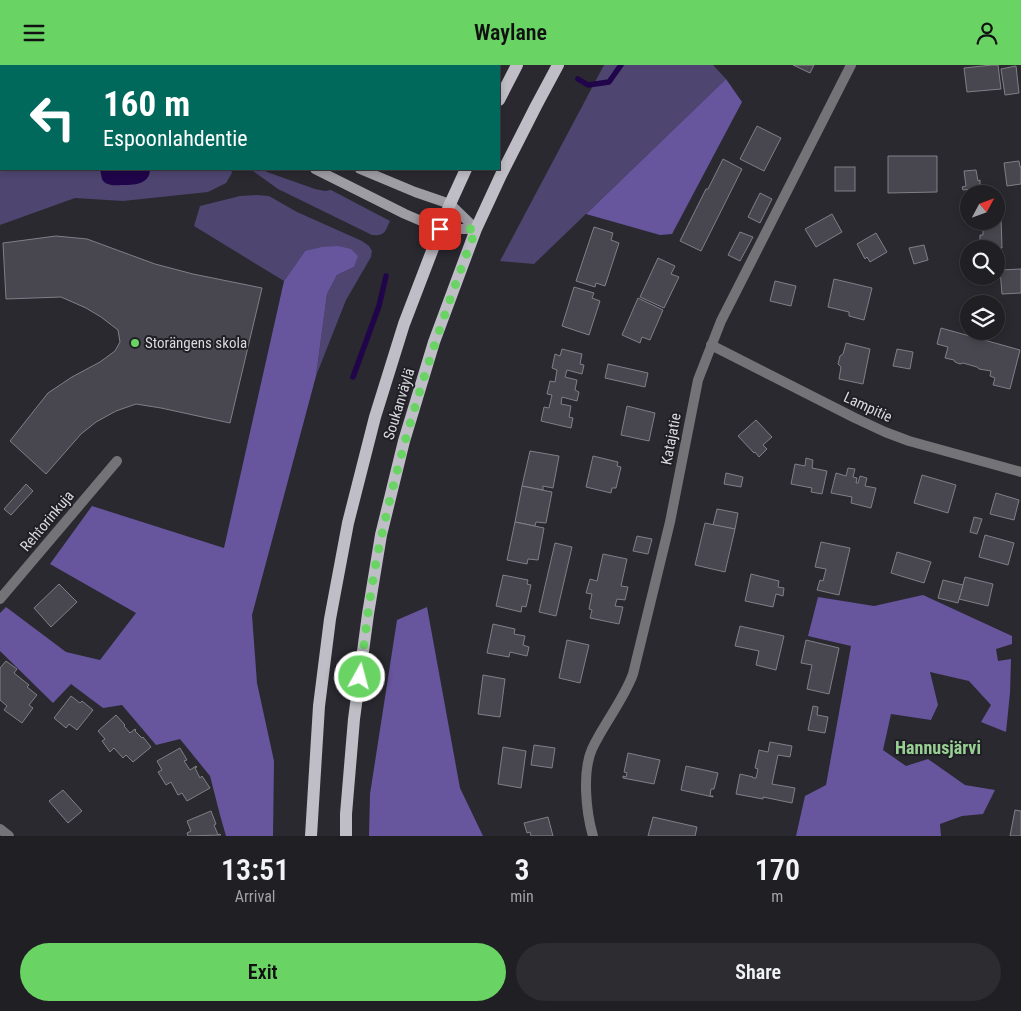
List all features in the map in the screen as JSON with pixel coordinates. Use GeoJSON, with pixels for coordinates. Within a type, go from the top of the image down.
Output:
{"type":"FeatureCollection","features":[{"type":"Feature","properties":{"kind":"main road"},"geometry":{"type":"LineString","coordinates":[[500,98],[517,65]]}},
{"type":"Feature","properties":{"kind":"main road","name":"Soukanväylä"},"geometry":{"type":"LineString","coordinates":[[346,836],[346,814],[354,719],[368,614],[381,535],[404,441],[434,342],[476,229],[558,65]]}},
{"type":"Feature","properties":{"kind":"main road"},"geometry":{"type":"LineString","coordinates":[[317,170],[440,229],[476,229]]}},
{"type":"Feature","properties":{"kind":"main road"},"geometry":{"type":"LineString","coordinates":[[362,170],[450,204],[476,229]]}},
{"type":"Feature","properties":{"kind":"main road","name":"Soukanväylä"},"geometry":{"type":"LineString","coordinates":[[311,836],[319,706],[330,619],[348,523],[375,417],[404,324],[440,229],[466,170]]}},
{"type":"Feature","properties":{"kind":"street","name":"Katajatie"},"geometry":{"type":"LineString","coordinates":[[593,836],[588,821],[586,783],[588,761],[596,742],[618,707],[634,674],[670,522],[698,380],[721,321],[850,65]]}},
{"type":"Feature","properties":{"kind":"street","name":"Lampitie"},"geometry":{"type":"LineString","coordinates":[[711,345],[885,432],[909,441],[1021,472]]}},
{"type":"Feature","properties":{"kind":"street","name":"Rehtorinkuja"},"geometry":{"type":"LineString","coordinates":[[0,599],[117,461]]}},
{"type":"Feature","properties":{"kind":"street"},"geometry":{"type":"LineString","coordinates":[[0,829],[9,836]]}},
{"type":"Feature","properties":{"kind":"shaded area"},"geometry":{"type":"Polygon","coordinates":[[[604,65],[713,65],[726,79],[534,264],[500,261],[604,65]]]}},
{"type":"Feature","properties":{"kind":"shaded area"},"geometry":{"type":"Polygon","coordinates":[[[726,79],[742,102],[672,234],[660,235],[586,214],[726,79]]]}},
{"type":"Feature","properties":{"kind":"shaded area"},"geometry":{"type":"Polygon","coordinates":[[[0,170],[231,170],[232,173],[226,183],[208,192],[123,201],[75,198],[0,225],[0,170]]]}},
{"type":"Feature","properties":{"kind":"shaded area"},"geometry":{"type":"Polygon","coordinates":[[[100,170],[150,170],[144,181],[131,185],[111,185],[102,179],[100,170]]]}},
{"type":"Feature","properties":{"kind":"shaded area"},"geometry":{"type":"Polygon","coordinates":[[[251,170],[264,170],[315,189],[331,190],[390,221],[383,234],[372,235],[278,189],[251,170]]]}},
{"type":"Feature","properties":{"kind":"shaded area"},"geometry":{"type":"Polygon","coordinates":[[[240,196],[269,196],[297,212],[362,241],[372,251],[371,257],[346,300],[316,376],[327,294],[337,275],[354,267],[305,251],[284,281],[194,226],[200,206],[240,196]]]}},
{"type":"Feature","properties":{"kind":"shaded area"},"geometry":{"type":"Polygon","coordinates":[[[338,246],[351,249],[358,256],[354,267],[337,275],[327,294],[316,376],[252,615],[257,683],[274,761],[273,836],[226,836],[210,776],[180,739],[156,745],[122,705],[103,708],[71,684],[53,703],[0,651],[0,613],[6,607],[66,652],[100,660],[136,613],[50,564],[92,506],[224,548],[284,281],[305,251],[338,246]]]}},
{"type":"Feature","properties":{"kind":"shaded area"},"geometry":{"type":"Polygon","coordinates":[[[923,595],[1012,636],[1012,644],[996,649],[998,661],[1011,659],[1006,732],[981,722],[991,705],[969,681],[930,672],[938,705],[931,720],[891,714],[883,750],[906,766],[928,759],[965,785],[995,790],[983,814],[962,816],[940,824],[941,836],[796,836],[805,796],[826,785],[851,646],[808,636],[818,597],[874,606],[923,595]]]}},
{"type":"Feature","properties":{"kind":"shaded area"},"geometry":{"type":"Polygon","coordinates":[[[427,607],[460,788],[483,836],[369,836],[370,794],[397,620],[427,607]]]}},
{"type":"Feature","properties":{"kind":"building"},"geometry":{"type":"Polygon","coordinates":[[[793,65],[814,65],[810,73],[793,65]]]}},
{"type":"Feature","properties":{"kind":"building"},"geometry":{"type":"Polygon","coordinates":[[[998,65],[1001,89],[967,92],[964,68],[998,65]]]}},
{"type":"Feature","properties":{"kind":"building"},"geometry":{"type":"Polygon","coordinates":[[[1016,66],[1019,93],[1005,95],[1001,69],[1016,66]]]}},
{"type":"Feature","properties":{"kind":"building"},"geometry":{"type":"Polygon","coordinates":[[[757,126],[781,138],[764,171],[740,159],[757,126]]]}},
{"type":"Feature","properties":{"kind":"building"},"geometry":{"type":"Polygon","coordinates":[[[888,156],[937,156],[937,192],[888,193],[888,156]]]}},
{"type":"Feature","properties":{"kind":"building"},"geometry":{"type":"Polygon","coordinates":[[[723,159],[742,169],[701,251],[680,241],[723,159]]]}},
{"type":"Feature","properties":{"kind":"building"},"geometry":{"type":"Polygon","coordinates":[[[1019,161],[1021,184],[1007,186],[1004,163],[1019,161]]]}},
{"type":"Feature","properties":{"kind":"building"},"geometry":{"type":"Polygon","coordinates":[[[835,167],[855,167],[855,191],[835,191],[835,167]]]}},
{"type":"Feature","properties":{"kind":"building"},"geometry":{"type":"Polygon","coordinates":[[[976,170],[980,185],[966,185],[964,171],[976,170]]]}},
{"type":"Feature","properties":{"kind":"building"},"geometry":{"type":"Polygon","coordinates":[[[760,193],[772,199],[760,223],[748,217],[760,193]]]}},
{"type":"Feature","properties":{"kind":"building"},"geometry":{"type":"Polygon","coordinates":[[[832,214],[842,232],[816,247],[805,229],[832,214]]]}},
{"type":"Feature","properties":{"kind":"building"},"geometry":{"type":"Polygon","coordinates":[[[594,227],[613,233],[611,240],[619,243],[605,286],[596,283],[595,287],[576,281],[594,227]]]}},
{"type":"Feature","properties":{"kind":"building"},"geometry":{"type":"Polygon","coordinates":[[[983,230],[1001,230],[1002,240],[980,240],[980,235],[983,235],[983,230]]]}},
{"type":"Feature","properties":{"kind":"building"},"geometry":{"type":"Polygon","coordinates":[[[740,232],[753,237],[740,261],[728,255],[740,232]]]}},
{"type":"Feature","properties":{"kind":"building"},"geometry":{"type":"Polygon","coordinates":[[[876,233],[887,252],[870,262],[867,257],[865,259],[857,244],[876,233]]]}},
{"type":"Feature","properties":{"kind":"building"},"geometry":{"type":"Polygon","coordinates":[[[56,236],[87,239],[155,264],[262,288],[230,423],[136,404],[116,411],[96,422],[81,434],[46,474],[10,441],[48,393],[100,362],[115,351],[120,342],[118,330],[101,317],[61,297],[6,299],[3,243],[56,236]]]}},
{"type":"Feature","properties":{"kind":"building"},"geometry":{"type":"Polygon","coordinates":[[[924,245],[928,260],[914,264],[909,248],[924,245]]]}},
{"type":"Feature","properties":{"kind":"building"},"geometry":{"type":"Polygon","coordinates":[[[658,258],[675,266],[671,274],[679,277],[664,308],[640,297],[658,258]]]}},
{"type":"Feature","properties":{"kind":"building"},"geometry":{"type":"Polygon","coordinates":[[[1021,269],[1021,293],[1002,294],[1001,285],[1005,285],[1005,270],[1021,269]]]}},
{"type":"Feature","properties":{"kind":"building"},"geometry":{"type":"Polygon","coordinates":[[[834,279],[872,288],[864,320],[849,316],[849,312],[828,307],[834,279]]]}},
{"type":"Feature","properties":{"kind":"building"},"geometry":{"type":"Polygon","coordinates":[[[775,281],[796,286],[791,306],[770,301],[775,281]]]}},
{"type":"Feature","properties":{"kind":"building"},"geometry":{"type":"Polygon","coordinates":[[[574,287],[594,293],[592,298],[600,301],[589,335],[562,326],[574,287]]]}},
{"type":"Feature","properties":{"kind":"building"},"geometry":{"type":"Polygon","coordinates":[[[638,298],[663,310],[650,340],[642,337],[640,343],[622,335],[638,298]]]}},
{"type":"Feature","properties":{"kind":"building"},"geometry":{"type":"Polygon","coordinates":[[[941,328],[960,333],[960,340],[984,340],[1020,350],[1010,389],[993,385],[995,378],[990,376],[991,371],[963,363],[960,364],[945,358],[948,347],[937,344],[941,328]]]}},
{"type":"Feature","properties":{"kind":"building"},"geometry":{"type":"Polygon","coordinates":[[[846,343],[870,349],[863,384],[839,379],[841,367],[838,364],[846,343]]]}},
{"type":"Feature","properties":{"kind":"building"},"geometry":{"type":"Polygon","coordinates":[[[562,349],[582,354],[580,364],[584,365],[582,374],[567,370],[565,377],[577,380],[575,390],[579,392],[577,401],[562,397],[561,404],[571,406],[569,417],[573,418],[571,428],[541,421],[544,407],[549,408],[552,395],[547,394],[550,381],[555,382],[557,370],[552,368],[555,354],[560,356],[562,349]]]}},
{"type":"Feature","properties":{"kind":"building"},"geometry":{"type":"Polygon","coordinates":[[[897,349],[913,352],[910,369],[893,366],[897,349]]]}},
{"type":"Feature","properties":{"kind":"building"},"geometry":{"type":"Polygon","coordinates":[[[608,364],[648,373],[645,387],[605,378],[608,364]]]}},
{"type":"Feature","properties":{"kind":"building"},"geometry":{"type":"Polygon","coordinates":[[[627,406],[655,413],[649,441],[621,435],[627,406]]]}},
{"type":"Feature","properties":{"kind":"building"},"geometry":{"type":"Polygon","coordinates":[[[756,420],[772,437],[763,445],[767,449],[759,457],[738,436],[756,420]]]}},
{"type":"Feature","properties":{"kind":"building"},"geometry":{"type":"Polygon","coordinates":[[[530,451],[559,456],[553,488],[543,486],[543,490],[522,486],[530,451]]]}},
{"type":"Feature","properties":{"kind":"building"},"geometry":{"type":"Polygon","coordinates":[[[593,456],[618,462],[617,466],[621,467],[616,488],[612,488],[611,493],[586,487],[593,456]]]}},
{"type":"Feature","properties":{"kind":"building"},"geometry":{"type":"Polygon","coordinates":[[[806,458],[813,460],[812,468],[827,471],[822,494],[811,492],[812,488],[791,484],[795,464],[805,466],[806,458]]]}},
{"type":"Feature","properties":{"kind":"building"},"geometry":{"type":"Polygon","coordinates":[[[848,468],[855,469],[853,477],[857,478],[856,483],[858,483],[860,476],[867,478],[865,486],[876,488],[871,508],[851,503],[852,497],[831,493],[836,473],[846,476],[848,468]]]}},
{"type":"Feature","properties":{"kind":"building"},"geometry":{"type":"Polygon","coordinates":[[[726,473],[743,477],[741,487],[724,484],[726,473]]]}},
{"type":"Feature","properties":{"kind":"building"},"geometry":{"type":"Polygon","coordinates":[[[922,475],[956,485],[948,513],[914,503],[922,475]]]}},
{"type":"Feature","properties":{"kind":"building"},"geometry":{"type":"Polygon","coordinates":[[[26,484],[33,491],[11,515],[4,509],[26,484]]]}},
{"type":"Feature","properties":{"kind":"building"},"geometry":{"type":"Polygon","coordinates":[[[522,486],[552,492],[546,523],[536,522],[535,526],[515,522],[522,486]]]}},
{"type":"Feature","properties":{"kind":"building"},"geometry":{"type":"Polygon","coordinates":[[[996,493],[1019,500],[1014,520],[990,514],[996,493]]]}},
{"type":"Feature","properties":{"kind":"building"},"geometry":{"type":"Polygon","coordinates":[[[717,509],[738,513],[735,529],[713,525],[717,509]]]}},
{"type":"Feature","properties":{"kind":"building"},"geometry":{"type":"Polygon","coordinates":[[[974,517],[982,519],[977,534],[970,532],[974,517]]]}},
{"type":"Feature","properties":{"kind":"building"},"geometry":{"type":"Polygon","coordinates":[[[515,522],[544,528],[538,560],[528,559],[527,564],[507,560],[515,522]]]}},
{"type":"Feature","properties":{"kind":"building"},"geometry":{"type":"Polygon","coordinates":[[[705,523],[735,529],[725,572],[695,565],[705,523]]]}},
{"type":"Feature","properties":{"kind":"building"},"geometry":{"type":"Polygon","coordinates":[[[985,535],[1014,543],[1008,565],[979,557],[985,535]]]}},
{"type":"Feature","properties":{"kind":"building"},"geometry":{"type":"Polygon","coordinates":[[[637,536],[652,539],[648,554],[633,551],[637,536]]]}},
{"type":"Feature","properties":{"kind":"building"},"geometry":{"type":"Polygon","coordinates":[[[821,542],[850,548],[839,595],[817,590],[820,580],[823,581],[826,569],[815,567],[821,542]]]}},
{"type":"Feature","properties":{"kind":"building"},"geometry":{"type":"Polygon","coordinates":[[[555,543],[572,547],[556,616],[539,612],[555,543]]]}},
{"type":"Feature","properties":{"kind":"building"},"geometry":{"type":"Polygon","coordinates":[[[897,552],[931,562],[924,583],[891,573],[897,552]]]}},
{"type":"Feature","properties":{"kind":"building"},"geometry":{"type":"Polygon","coordinates":[[[603,554],[627,559],[621,586],[628,587],[625,600],[617,599],[615,606],[623,607],[619,624],[590,618],[592,610],[589,609],[592,594],[586,593],[590,579],[597,581],[603,554]]]}},
{"type":"Feature","properties":{"kind":"building"},"geometry":{"type":"Polygon","coordinates":[[[751,574],[779,581],[778,587],[784,588],[783,596],[776,594],[773,607],[745,601],[751,574]]]}},
{"type":"Feature","properties":{"kind":"building"},"geometry":{"type":"Polygon","coordinates":[[[503,575],[528,580],[527,584],[531,585],[526,607],[522,606],[521,612],[496,606],[503,575]]]}},
{"type":"Feature","properties":{"kind":"building"},"geometry":{"type":"Polygon","coordinates":[[[965,577],[993,584],[988,606],[959,599],[965,577]]]}},
{"type":"Feature","properties":{"kind":"building"},"geometry":{"type":"Polygon","coordinates":[[[943,580],[963,585],[958,603],[938,598],[943,580]]]}},
{"type":"Feature","properties":{"kind":"building"},"geometry":{"type":"Polygon","coordinates":[[[59,584],[77,602],[51,627],[34,608],[59,584]]]}},
{"type":"Feature","properties":{"kind":"building"},"geometry":{"type":"Polygon","coordinates":[[[493,624],[515,629],[514,634],[525,636],[523,645],[529,647],[527,656],[510,652],[509,657],[487,653],[493,624]]]}},
{"type":"Feature","properties":{"kind":"building"},"geometry":{"type":"Polygon","coordinates":[[[740,626],[784,636],[776,670],[756,665],[759,651],[735,646],[740,626]]]}},
{"type":"Feature","properties":{"kind":"building"},"geometry":{"type":"Polygon","coordinates":[[[567,640],[589,645],[580,683],[559,678],[567,640]]]}},
{"type":"Feature","properties":{"kind":"building"},"geometry":{"type":"Polygon","coordinates":[[[806,640],[839,648],[829,694],[807,689],[812,665],[801,663],[806,640]]]}},
{"type":"Feature","properties":{"kind":"building"},"geometry":{"type":"Polygon","coordinates":[[[6,661],[17,669],[14,673],[29,685],[27,687],[37,695],[29,705],[33,708],[22,723],[4,710],[7,706],[0,700],[0,668],[6,661]]]}},
{"type":"Feature","properties":{"kind":"building"},"geometry":{"type":"Polygon","coordinates":[[[483,675],[505,679],[500,717],[478,714],[483,675]]]}},
{"type":"Feature","properties":{"kind":"building"},"geometry":{"type":"Polygon","coordinates":[[[71,696],[80,703],[82,701],[93,710],[77,730],[69,724],[66,728],[54,718],[71,696]]]}},
{"type":"Feature","properties":{"kind":"building"},"geometry":{"type":"Polygon","coordinates":[[[813,706],[818,707],[817,715],[828,717],[825,733],[808,730],[813,706]]]}},
{"type":"Feature","properties":{"kind":"building"},"geometry":{"type":"Polygon","coordinates":[[[116,715],[130,733],[135,729],[151,747],[133,762],[126,755],[123,758],[114,748],[110,752],[102,741],[105,739],[98,731],[116,715]]]}},
{"type":"Feature","properties":{"kind":"building"},"geometry":{"type":"Polygon","coordinates":[[[770,742],[792,746],[790,757],[778,755],[772,784],[795,788],[792,803],[736,794],[740,774],[756,778],[758,769],[755,768],[759,750],[768,752],[770,742]]]}},
{"type":"Feature","properties":{"kind":"building"},"geometry":{"type":"Polygon","coordinates":[[[534,745],[555,748],[552,768],[531,765],[534,745]]]}},
{"type":"Feature","properties":{"kind":"building"},"geometry":{"type":"Polygon","coordinates":[[[503,747],[526,751],[521,788],[498,784],[503,747]]]}},
{"type":"Feature","properties":{"kind":"building"},"geometry":{"type":"Polygon","coordinates":[[[180,748],[187,760],[184,761],[190,770],[196,766],[195,768],[200,778],[202,776],[210,788],[187,801],[182,793],[178,795],[171,782],[166,785],[158,772],[162,770],[157,761],[180,748]]]}},
{"type":"Feature","properties":{"kind":"building"},"geometry":{"type":"Polygon","coordinates":[[[628,753],[660,760],[654,784],[623,778],[623,776],[626,777],[627,773],[624,772],[628,753]]]}},
{"type":"Feature","properties":{"kind":"building"},"geometry":{"type":"Polygon","coordinates":[[[686,766],[718,773],[714,789],[711,789],[710,796],[713,797],[681,790],[686,766]]]}},
{"type":"Feature","properties":{"kind":"building"},"geometry":{"type":"Polygon","coordinates":[[[63,790],[82,811],[68,823],[49,801],[63,790]]]}},
{"type":"Feature","properties":{"kind":"building"},"geometry":{"type":"Polygon","coordinates":[[[1015,810],[1021,811],[1021,836],[1010,836],[1015,810]]]}},
{"type":"Feature","properties":{"kind":"building"},"geometry":{"type":"Polygon","coordinates":[[[211,811],[218,835],[221,835],[188,836],[187,833],[191,831],[187,821],[211,811]]]}},
{"type":"Feature","properties":{"kind":"building"},"geometry":{"type":"Polygon","coordinates":[[[548,817],[553,836],[531,836],[530,832],[527,833],[524,823],[548,817]]]}},
{"type":"Feature","properties":{"kind":"building"},"geometry":{"type":"Polygon","coordinates":[[[653,817],[697,827],[695,836],[648,836],[653,817]]]}},
{"type":"Feature","properties":{"kind":"waterway"},"geometry":{"type":"LineString","coordinates":[[578,79],[588,85],[609,82],[621,65]]}},
{"type":"Feature","properties":{"kind":"waterway"},"geometry":{"type":"LineString","coordinates":[[353,377],[379,306],[386,276]]}},
{"type":"Feature","properties":{"kind":"place","name":"Storängens skola"},"geometry":{"type":"Point","coordinates":[135,343]}},
{"type":"Feature","properties":{"kind":"district","name":"Hannusjärvi"},"geometry":{"type":"Point","coordinates":[938,748]}},
{"type":"Feature","properties":{"kind":"route"},"geometry":{"type":"LineString","coordinates":[[360,677],[381,535],[404,441],[434,342],[476,229],[440,229]]}}]}
